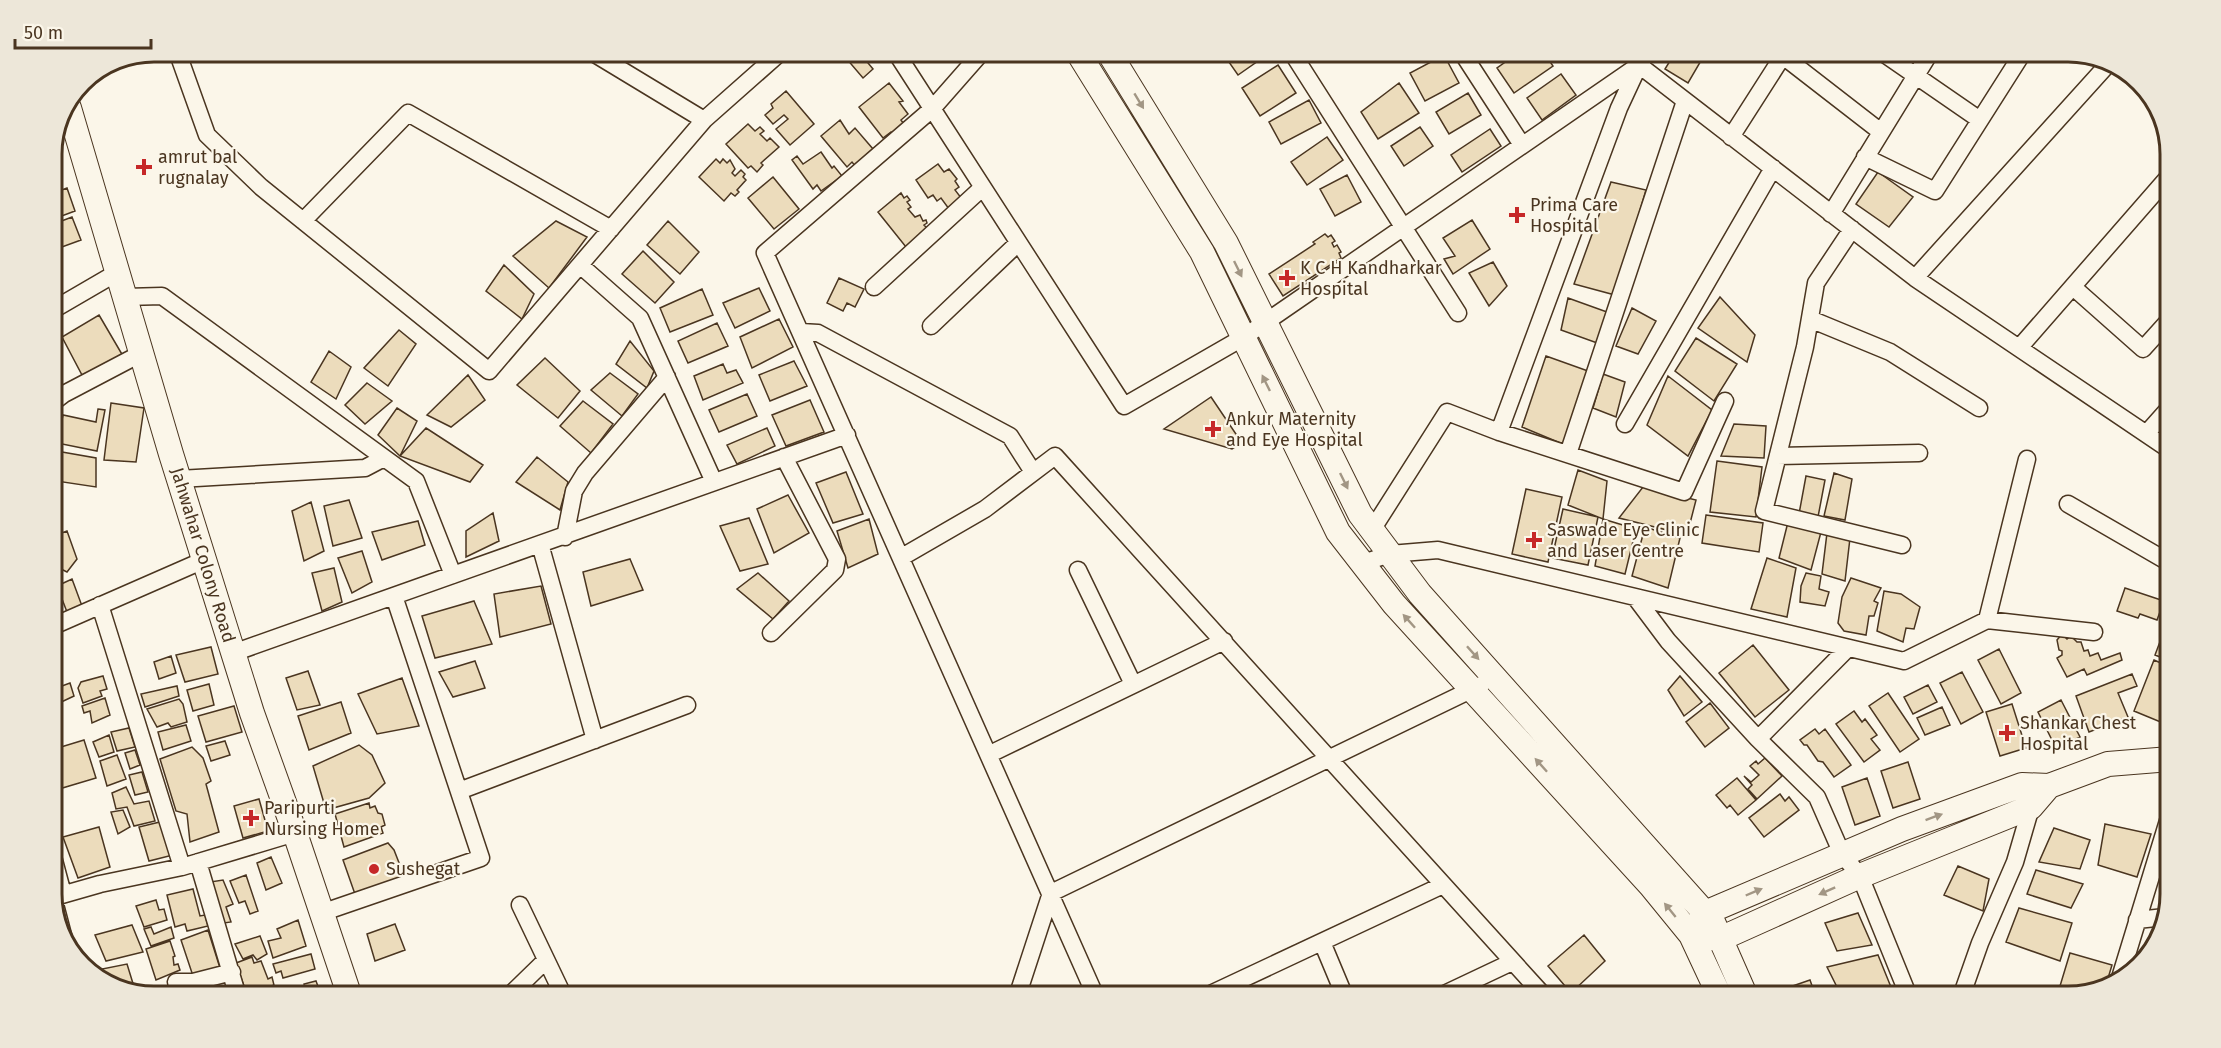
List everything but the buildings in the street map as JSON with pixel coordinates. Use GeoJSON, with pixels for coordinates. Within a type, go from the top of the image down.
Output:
{"type":"FeatureCollection","features":[{"type":"Feature","properties":{"kind":"street"},"geometry":{"type":"LineString","coordinates":[[181,61],[207,135],[261,187],[489,371],[704,120],[771,61]]}},
{"type":"Feature","properties":{"kind":"street"},"geometry":{"type":"LineString","coordinates":[[607,61],[704,120]]}},
{"type":"Feature","properties":{"kind":"street"},"geometry":{"type":"LineString","coordinates":[[901,61],[1124,406],[1244,337],[1639,65]]}},
{"type":"Feature","properties":{"kind":"street"},"geometry":{"type":"LineString","coordinates":[[974,61],[932,110],[765,253],[990,754],[1091,986]]}},
{"type":"Feature","properties":{"kind":"street"},"geometry":{"type":"LineString","coordinates":[[1083,61],[1202,252],[1338,532],[1394,603],[1651,886],[1691,935],[1715,986]]}},
{"type":"Feature","properties":{"kind":"street"},"geometry":{"type":"LineString","coordinates":[[1114,61],[1226,243],[1360,514],[1420,594],[1713,922],[1741,986]]}},
{"type":"Feature","properties":{"kind":"street"},"geometry":{"type":"LineString","coordinates":[[1297,61],[1458,313]]}},
{"type":"Feature","properties":{"kind":"street"},"geometry":{"type":"LineString","coordinates":[[1468,61],[1522,144]]}},
{"type":"Feature","properties":{"kind":"street"},"geometry":{"type":"LineString","coordinates":[[1636,61],[1731,137],[1915,278],[2159,443]]}},
{"type":"Feature","properties":{"kind":"street"},"geometry":{"type":"LineString","coordinates":[[1499,432],[1619,108],[1642,61]]}},
{"type":"Feature","properties":{"kind":"street"},"geometry":{"type":"LineString","coordinates":[[1731,137],[1780,61]]}},
{"type":"Feature","properties":{"kind":"street"},"geometry":{"type":"LineString","coordinates":[[1795,61],[1881,132]]}},
{"type":"Feature","properties":{"kind":"street"},"geometry":{"type":"LineString","coordinates":[[1893,61],[1980,120]]}},
{"type":"Feature","properties":{"kind":"street"},"geometry":{"type":"LineString","coordinates":[[1831,214],[1924,61]]}},
{"type":"Feature","properties":{"kind":"street"},"geometry":{"type":"LineString","coordinates":[[1865,157],[1935,191],[2018,61]]}},
{"type":"Feature","properties":{"kind":"street"},"geometry":{"type":"LineString","coordinates":[[1915,278],[2103,70]]}},
{"type":"Feature","properties":{"kind":"street"},"geometry":{"type":"LineString","coordinates":[[1568,454],[1685,101]]}},
{"type":"Feature","properties":{"kind":"street"},"geometry":{"type":"LineString","coordinates":[[303,221],[408,113],[611,229]]}},
{"type":"Feature","properties":{"kind":"street","name":"Jahwahar Colony Road"},"geometry":{"type":"LineString","coordinates":[[71,114],[233,653],[346,986]]}},
{"type":"Feature","properties":{"kind":"street"},"geometry":{"type":"LineString","coordinates":[[1625,424],[1773,168]]}},
{"type":"Feature","properties":{"kind":"street"},"geometry":{"type":"LineString","coordinates":[[874,287],[982,188]]}},
{"type":"Feature","properties":{"kind":"street"},"geometry":{"type":"LineString","coordinates":[[2019,348],[2159,188]]}},
{"type":"Feature","properties":{"kind":"street"},"geometry":{"type":"LineString","coordinates":[[1852,229],[1816,283],[1805,347],[1764,511],[1902,545]]}},
{"type":"Feature","properties":{"kind":"street"},"geometry":{"type":"LineString","coordinates":[[931,326],[1018,243]]}},
{"type":"Feature","properties":{"kind":"street"},"geometry":{"type":"LineString","coordinates":[[580,264],[640,318],[714,482]]}},
{"type":"Feature","properties":{"kind":"street"},"geometry":{"type":"LineString","coordinates":[[62,304],[117,272]]}},
{"type":"Feature","properties":{"kind":"street"},"geometry":{"type":"LineString","coordinates":[[2073,287],[2143,349],[2159,331]]}},
{"type":"Feature","properties":{"kind":"street"},"geometry":{"type":"LineString","coordinates":[[125,297],[162,296],[416,481],[453,575]]}},
{"type":"Feature","properties":{"kind":"street"},"geometry":{"type":"LineString","coordinates":[[1810,319],[1890,352],[1979,408]]}},
{"type":"Feature","properties":{"kind":"street"},"geometry":{"type":"LineString","coordinates":[[801,332],[818,333],[1011,436],[1033,472]]}},
{"type":"Feature","properties":{"kind":"street"},"geometry":{"type":"LineString","coordinates":[[62,396],[142,353]]}},
{"type":"Feature","properties":{"kind":"street"},"geometry":{"type":"LineString","coordinates":[[565,537],[574,491],[585,473],[667,377]]}},
{"type":"Feature","properties":{"kind":"street"},"geometry":{"type":"LineString","coordinates":[[1372,530],[1447,412],[1499,432],[1684,492],[1725,401]]}},
{"type":"Feature","properties":{"kind":"street"},"geometry":{"type":"LineString","coordinates":[[2146,435],[2159,419]]}},
{"type":"Feature","properties":{"kind":"street"},"geometry":{"type":"LineString","coordinates":[[233,653],[847,435]]}},
{"type":"Feature","properties":{"kind":"street"},"geometry":{"type":"LineString","coordinates":[[1778,456],[1919,453]]}},
{"type":"Feature","properties":{"kind":"street"},"geometry":{"type":"LineString","coordinates":[[902,557],[985,509],[1055,456],[1535,986]]}},
{"type":"Feature","properties":{"kind":"street"},"geometry":{"type":"LineString","coordinates":[[771,633],[836,570],[837,565],[837,559],[784,457]]}},
{"type":"Feature","properties":{"kind":"street"},"geometry":{"type":"LineString","coordinates":[[179,478],[365,468],[384,458]]}},
{"type":"Feature","properties":{"kind":"street"},"geometry":{"type":"LineString","coordinates":[[1988,620],[2026,459]]}},
{"type":"Feature","properties":{"kind":"street"},"geometry":{"type":"LineString","coordinates":[[2068,504],[2160,557]]}},
{"type":"Feature","properties":{"kind":"street"},"geometry":{"type":"LineString","coordinates":[[540,544],[595,740]]}},
{"type":"Feature","properties":{"kind":"street"},"geometry":{"type":"LineString","coordinates":[[1363,563],[1389,554],[1438,550],[1904,661],[1988,620],[2094,632]]}},
{"type":"Feature","properties":{"kind":"street"},"geometry":{"type":"LineString","coordinates":[[62,622],[204,560]]}},
{"type":"Feature","properties":{"kind":"street"},"geometry":{"type":"LineString","coordinates":[[1078,570],[1133,684]]}},
{"type":"Feature","properties":{"kind":"street"},"geometry":{"type":"LineString","coordinates":[[321,914],[482,858],[394,596]]}},
{"type":"Feature","properties":{"kind":"street"},"geometry":{"type":"LineString","coordinates":[[1635,597],[1668,641],[1758,739],[1817,797],[1842,854],[1860,876],[1905,986]]}},
{"type":"Feature","properties":{"kind":"street"},"geometry":{"type":"LineString","coordinates":[[100,605],[190,865],[235,986]]}},
{"type":"Feature","properties":{"kind":"street"},"geometry":{"type":"LineString","coordinates":[[990,754],[1224,641]]}},
{"type":"Feature","properties":{"kind":"street"},"geometry":{"type":"LineString","coordinates":[[1758,739],[1848,648]]}},
{"type":"Feature","properties":{"kind":"street"},"geometry":{"type":"LineString","coordinates":[[1021,986],[1051,893],[1495,678]]}},
{"type":"Feature","properties":{"kind":"street"},"geometry":{"type":"LineString","coordinates":[[459,791],[687,705]]}},
{"type":"Feature","properties":{"kind":"street"},"geometry":{"type":"LineString","coordinates":[[1691,935],[1720,939],[1860,876],[2049,786],[2108,764],[2160,760]]}},
{"type":"Feature","properties":{"kind":"street"},"geometry":{"type":"LineString","coordinates":[[1691,935],[1705,913],[1902,828],[2026,796]]}},
{"type":"Feature","properties":{"kind":"street"},"geometry":{"type":"LineString","coordinates":[[1965,986],[1980,943],[2015,862],[2026,796]]}},
{"type":"Feature","properties":{"kind":"street"},"geometry":{"type":"LineString","coordinates":[[62,895],[100,884],[190,865],[295,833]]}},
{"type":"Feature","properties":{"kind":"street"},"geometry":{"type":"LineString","coordinates":[[2123,968],[2160,846]]}},
{"type":"Feature","properties":{"kind":"street"},"geometry":{"type":"LineString","coordinates":[[1228,986],[1443,885]]}},
{"type":"Feature","properties":{"kind":"street"},"geometry":{"type":"LineString","coordinates":[[520,905],[559,986]]}},
{"type":"Feature","properties":{"kind":"street"},"geometry":{"type":"LineString","coordinates":[[2137,920],[2156,918]]}},
{"type":"Feature","properties":{"kind":"street"},"geometry":{"type":"LineString","coordinates":[[1322,942],[1340,986]]}},
{"type":"Feature","properties":{"kind":"street"},"geometry":{"type":"LineString","coordinates":[[519,986],[546,960]]}},
{"type":"Feature","properties":{"kind":"street"},"geometry":{"type":"LineString","coordinates":[[1461,986],[1512,962]]}},
{"type":"Feature","properties":{"kind":"street"},"geometry":{"type":"LineString","coordinates":[[179,986],[176,982],[194,982],[232,972]]}},
{"type":"Feature","properties":{"kind":"place","name":"amrut bal rugnalay"},"geometry":{"type":"Point","coordinates":[144,167]}},
{"type":"Feature","properties":{"kind":"place","name":"Prima Care Hospital"},"geometry":{"type":"Point","coordinates":[1517,215]}},
{"type":"Feature","properties":{"kind":"place","name":"K C H Kandharkar Hospital"},"geometry":{"type":"Point","coordinates":[1287,278]}},
{"type":"Feature","properties":{"kind":"place","name":"Ankur Maternity and Eye Hospital"},"geometry":{"type":"Point","coordinates":[1213,429]}},
{"type":"Feature","properties":{"kind":"place","name":"Saswade Eye Clinic and Laser Centre"},"geometry":{"type":"Point","coordinates":[1534,540]}},
{"type":"Feature","properties":{"kind":"place","name":"Shankar Chest Hospital"},"geometry":{"type":"Point","coordinates":[2007,733]}},
{"type":"Feature","properties":{"kind":"place","name":"Paripurti Nursing Home"},"geometry":{"type":"Point","coordinates":[251,818]}},
{"type":"Feature","properties":{"kind":"place","name":"Sushegat"},"geometry":{"type":"Point","coordinates":[374,869]}}]}
